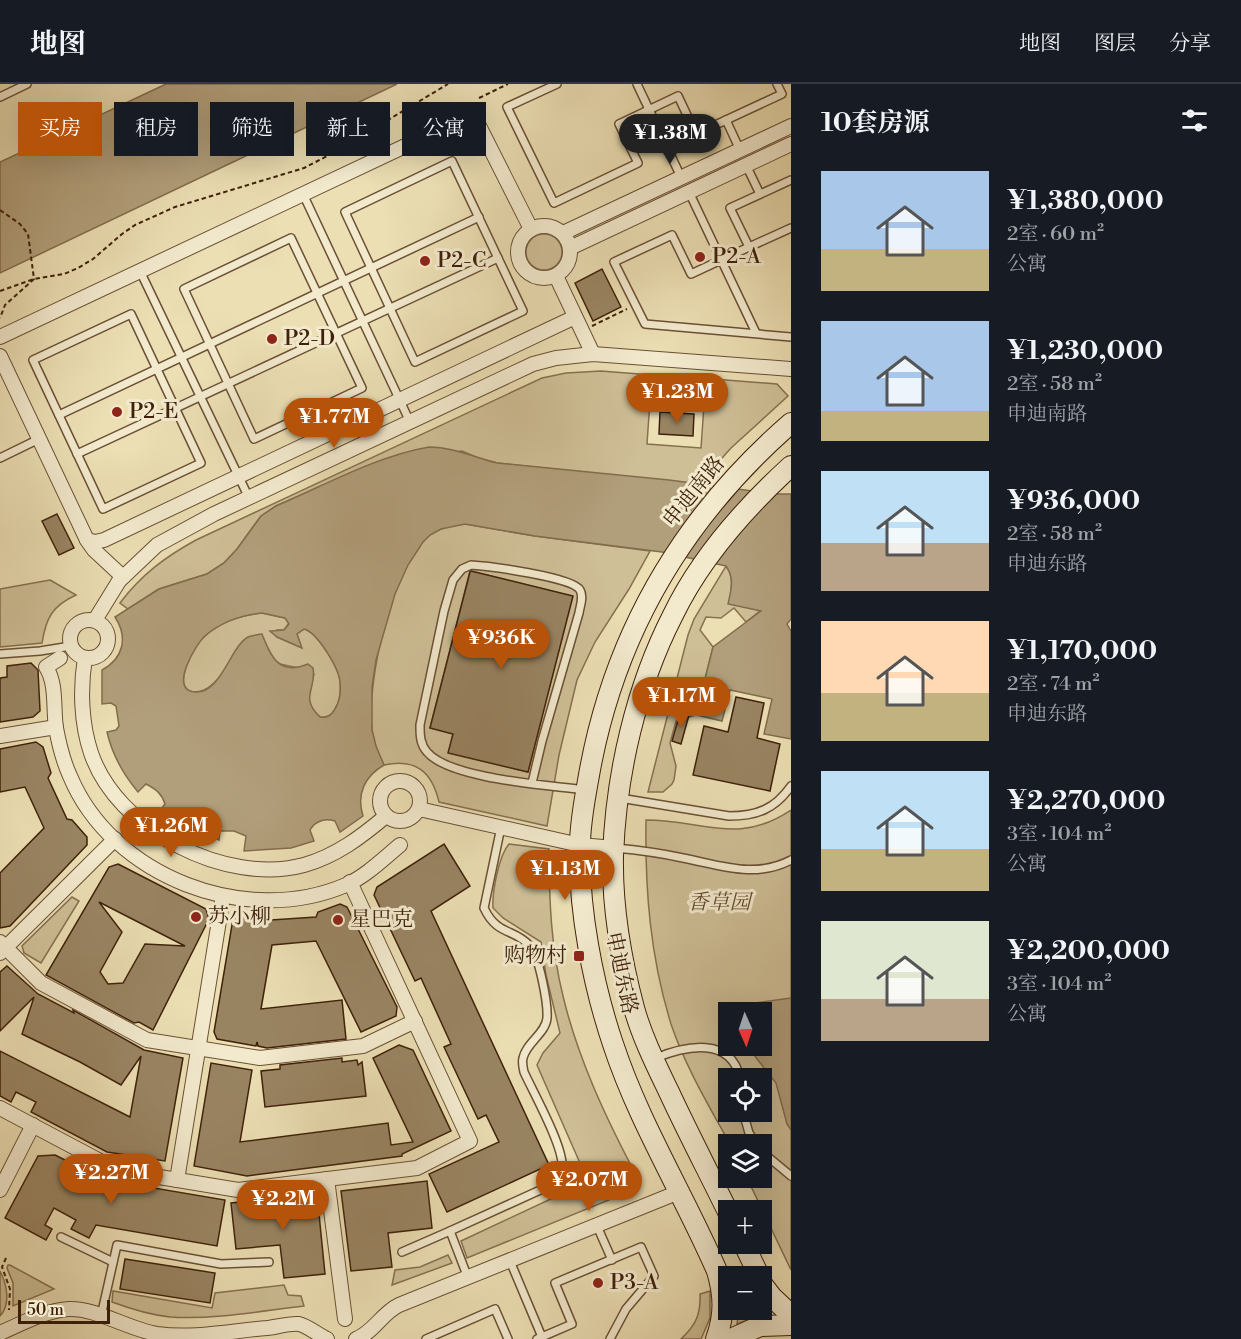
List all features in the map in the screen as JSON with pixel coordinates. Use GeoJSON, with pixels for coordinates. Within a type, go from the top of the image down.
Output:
{"type":"FeatureCollection","features":[{"type":"Feature","properties":{"kind":"street"},"geometry":{"type":"LineString","coordinates":[[0,337],[474,114],[531,229]]}},
{"type":"Feature","properties":{"kind":"street"},"geometry":{"type":"LineString","coordinates":[[562,233],[791,126]]}},
{"type":"Feature","properties":{"kind":"street"},"geometry":{"type":"LineString","coordinates":[[570,248],[791,144]]}},
{"type":"Feature","properties":{"kind":"street"},"geometry":{"type":"LineString","coordinates":[[547,226],[562,233],[570,248],[568,264],[556,276],[548,279],[538,278],[523,269],[518,252],[519,243],[531,229],[547,226]]}},
{"type":"Feature","properties":{"kind":"street"},"geometry":{"type":"LineString","coordinates":[[556,276],[592,354]]}},
{"type":"Feature","properties":{"kind":"street"},"geometry":{"type":"LineString","coordinates":[[87,540],[95,542],[104,540],[575,317]]}},
{"type":"Feature","properties":{"kind":"street"},"geometry":{"type":"LineString","coordinates":[[95,620],[123,577],[157,545],[249,498],[533,364],[556,358],[592,354],[791,369]]}},
{"type":"Feature","properties":{"kind":"street"},"geometry":{"type":"LineString","coordinates":[[0,356],[87,540],[94,550],[123,577]]}},
{"type":"Feature","properties":{"kind":"street","name":"申迪南路"},"geometry":{"type":"LineString","coordinates":[[647,602],[666,566],[706,510],[769,442],[791,423]]}},
{"type":"Feature","properties":{"kind":"street","name":"申迪东路"},"geometry":{"type":"LineString","coordinates":[[722,1200],[653,1059],[634,1010],[623,959],[615,901],[614,848],[619,798],[632,730],[655,656],[673,614],[702,567],[728,533],[791,466]]}},
{"type":"Feature","properties":{"kind":"street","name":"申迪东路"},"geometry":{"type":"LineString","coordinates":[[647,602],[626,646],[605,704],[592,756],[580,845],[586,925],[597,988],[613,1045],[638,1106],[713,1261],[722,1290],[722,1325],[716,1339]]}},
{"type":"Feature","properties":{"kind":"street"},"geometry":{"type":"LineString","coordinates":[[89,619],[95,620],[105,628],[108,640],[103,652],[91,658],[79,655],[71,646],[70,633],[77,623],[89,619]]}},
{"type":"Feature","properties":{"kind":"street"},"geometry":{"type":"LineString","coordinates":[[85,657],[82,693],[84,718],[92,753],[105,780],[119,801],[133,814],[155,831],[186,848],[214,861],[250,869],[278,869],[304,865],[352,844],[386,816]]}},
{"type":"Feature","properties":{"kind":"street"},"geometry":{"type":"LineString","coordinates":[[60,658],[46,667],[52,676],[56,727],[61,752],[74,786],[84,803],[115,840],[141,860],[177,880],[199,890],[222,896],[259,901],[287,900],[305,897],[350,882],[370,870],[400,845]]}},
{"type":"Feature","properties":{"kind":"street"},"geometry":{"type":"LineString","coordinates":[[0,736],[56,727]]}},
{"type":"Feature","properties":{"kind":"street"},"geometry":{"type":"LineString","coordinates":[[393,782],[406,782],[417,789],[420,795],[419,809],[416,814],[405,821],[398,822],[386,816],[379,804],[382,791],[393,782]]}},
{"type":"Feature","properties":{"kind":"street"},"geometry":{"type":"LineString","coordinates":[[419,809],[580,845],[614,848]]}},
{"type":"Feature","properties":{"kind":"street"},"geometry":{"type":"LineString","coordinates":[[115,840],[2,947],[41,983],[147,1040],[260,1058],[363,1046],[415,1021]]}},
{"type":"Feature","properties":{"kind":"street"},"geometry":{"type":"LineString","coordinates":[[0,1108],[117,1170],[238,1190],[417,1168],[470,1141],[350,882]]}},
{"type":"Feature","properties":{"kind":"street"},"geometry":{"type":"LineString","coordinates":[[177,1180],[222,896]]}},
{"type":"Feature","properties":{"kind":"street"},"geometry":{"type":"LineString","coordinates":[[0,1190],[33,1125]]}},
{"type":"Feature","properties":{"kind":"street"},"geometry":{"type":"LineString","coordinates":[[327,1179],[345,1319]]}},
{"type":"Feature","properties":{"kind":"street"},"geometry":{"type":"LineString","coordinates":[[365,1337],[389,1310],[679,1192]]}},
{"type":"Feature","properties":{"kind":"street"},"geometry":{"type":"LineString","coordinates":[[772,1297],[791,1315]]}},
{"type":"Feature","properties":{"kind":"street"},"geometry":{"type":"LineString","coordinates":[[0,1333],[37,1317],[65,1309],[76,1309],[140,1330],[177,1337],[299,1324],[327,1339]]}},
{"type":"Feature","properties":{"kind":"street"},"geometry":{"type":"LineString","coordinates":[[731,1339],[759,1326],[791,1325]]}},
{"type":"Feature","properties":{"kind":"lane"},"geometry":{"type":"LineString","coordinates":[[0,97],[27,84]]}},
{"type":"Feature","properties":{"kind":"lane"},"geometry":{"type":"LineString","coordinates":[[557,84],[507,108],[554,203],[638,163],[619,124],[678,96],[696,134],[782,94],[777,84]]}},
{"type":"Feature","properties":{"kind":"lane"},"geometry":{"type":"LineString","coordinates":[[637,84],[681,177]]}},
{"type":"Feature","properties":{"kind":"lane"},"geometry":{"type":"LineString","coordinates":[[726,120],[740,150]]}},
{"type":"Feature","properties":{"kind":"lane"},"geometry":{"type":"LineString","coordinates":[[452,161],[479,218],[523,311],[416,362],[345,212],[452,161]]}},
{"type":"Feature","properties":{"kind":"lane"},"geometry":{"type":"LineString","coordinates":[[746,165],[760,194]]}},
{"type":"Feature","properties":{"kind":"lane"},"geometry":{"type":"LineString","coordinates":[[750,247],[730,207],[791,180]]}},
{"type":"Feature","properties":{"kind":"lane"},"geometry":{"type":"LineString","coordinates":[[689,192],[756,333]]}},
{"type":"Feature","properties":{"kind":"lane"},"geometry":{"type":"LineString","coordinates":[[303,194],[410,422]]}},
{"type":"Feature","properties":{"kind":"lane"},"geometry":{"type":"LineString","coordinates":[[59,415],[479,218]]}},
{"type":"Feature","properties":{"kind":"lane"},"geometry":{"type":"LineString","coordinates":[[791,228],[691,274],[672,235],[614,262],[645,324],[791,336]]}},
{"type":"Feature","properties":{"kind":"lane"},"geometry":{"type":"LineString","coordinates":[[291,238],[317,293],[362,388],[254,439],[184,289],[291,238]]}},
{"type":"Feature","properties":{"kind":"lane"},"geometry":{"type":"LineString","coordinates":[[77,454],[498,258]]}},
{"type":"Feature","properties":{"kind":"lane"},"geometry":{"type":"LineString","coordinates":[[140,271],[249,498]]}},
{"type":"Feature","properties":{"kind":"lane"},"geometry":{"type":"LineString","coordinates":[[131,314],[175,408],[201,463],[103,509],[33,360],[131,314]]}},
{"type":"Feature","properties":{"kind":"lane"},"geometry":{"type":"LineString","coordinates":[[0,458],[39,439]]}},
{"type":"Feature","properties":{"kind":"lane"},"geometry":{"type":"LineString","coordinates":[[532,783],[579,614],[582,600],[580,590],[572,583],[551,578],[471,565],[462,569],[453,580],[444,611],[420,725],[421,740],[426,751],[438,761],[458,769],[532,783],[586,790]]}},
{"type":"Feature","properties":{"kind":"lane"},"geometry":{"type":"LineString","coordinates":[[0,654],[71,646]]}},
{"type":"Feature","properties":{"kind":"lane"},"geometry":{"type":"LineString","coordinates":[[619,798],[729,816],[747,816],[775,806],[791,786]]}},
{"type":"Feature","properties":{"kind":"lane"},"geometry":{"type":"LineString","coordinates":[[402,1252],[549,1186],[562,1170],[560,1152],[524,1072],[522,1058],[547,1022],[547,1008],[536,958],[530,946],[501,929],[489,918],[484,908],[501,827]]}},
{"type":"Feature","properties":{"kind":"lane"},"geometry":{"type":"LineString","coordinates":[[614,848],[657,853],[736,870],[753,871],[771,868],[791,860]]}},
{"type":"Feature","properties":{"kind":"lane"},"geometry":{"type":"LineString","coordinates":[[653,1059],[672,1052],[699,1047],[720,1052],[729,1058],[736,1068]]}},
{"type":"Feature","properties":{"kind":"lane"},"geometry":{"type":"LineString","coordinates":[[772,1160],[791,1176]]}},
{"type":"Feature","properties":{"kind":"lane"},"geometry":{"type":"LineString","coordinates":[[597,1226],[612,1260]]}},
{"type":"Feature","properties":{"kind":"lane"},"geometry":{"type":"LineString","coordinates":[[450,1231],[468,1278]]}},
{"type":"Feature","properties":{"kind":"lane"},"geometry":{"type":"LineString","coordinates":[[61,1237],[113,1262]]}},
{"type":"Feature","properties":{"kind":"lane"},"geometry":{"type":"LineString","coordinates":[[101,1316],[117,1245],[221,1264],[269,1262]]}},
{"type":"Feature","properties":{"kind":"lane"},"geometry":{"type":"LineString","coordinates":[[510,1261],[540,1338],[572,1324],[555,1283],[641,1247],[654,1276],[626,1309],[610,1339]]}},
{"type":"Feature","properties":{"kind":"lane"},"geometry":{"type":"LineString","coordinates":[[426,1339],[495,1309],[508,1339]]}},
{"type":"Feature","properties":{"kind":"path"},"geometry":{"type":"LineString","coordinates":[[0,291],[34,279],[64,274],[78,268],[93,259],[135,225],[175,207],[304,168],[448,84]]}},
{"type":"Feature","properties":{"kind":"path"},"geometry":{"type":"LineString","coordinates":[[479,98],[508,84]]}},
{"type":"Feature","properties":{"kind":"path"},"geometry":{"type":"LineString","coordinates":[[0,210],[20,224],[28,234],[34,279]]}},
{"type":"Feature","properties":{"kind":"path"},"geometry":{"type":"LineString","coordinates":[[0,318],[5,305],[34,279]]}},
{"type":"Feature","properties":{"kind":"path"},"geometry":{"type":"LineString","coordinates":[[591,327],[627,309]]}},
{"type":"Feature","properties":{"kind":"path"},"geometry":{"type":"LineString","coordinates":[[6,1258],[2,1267],[10,1289],[9,1310]]}},
{"type":"Feature","properties":{"kind":"green space"},"geometry":{"type":"Polygon","coordinates":[[[544,234],[557,239],[562,252],[557,265],[544,270],[531,265],[526,252],[531,239],[544,234]]]}},
{"type":"Feature","properties":{"kind":"green space"},"geometry":{"type":"Polygon","coordinates":[[[601,371],[677,377],[676,402],[650,400],[647,444],[701,448],[704,405],[687,403],[688,377],[777,384],[788,396],[731,448],[699,484],[497,463],[462,451],[383,460],[276,506],[261,516],[224,563],[207,574],[159,589],[128,609],[120,603],[154,567],[196,540],[542,378],[566,373],[601,371]]]}},
{"type":"Feature","properties":{"kind":"green space"},"geometry":{"type":"Polygon","coordinates":[[[465,524],[650,551],[595,642],[577,680],[559,755],[547,826],[439,802],[427,775],[414,766],[395,763],[384,765],[375,744],[371,709],[373,684],[384,626],[393,597],[416,550],[430,535],[442,529],[465,524]],[[470,571],[430,728],[453,734],[449,753],[528,772],[572,596],[470,571]]]}},
{"type":"Feature","properties":{"kind":"green space"},"geometry":{"type":"Polygon","coordinates":[[[726,566],[731,578],[731,590],[761,610],[746,622],[734,608],[721,618],[706,617],[700,630],[713,647],[696,715],[676,721],[670,743],[676,766],[672,784],[663,792],[648,792],[688,635],[694,619],[726,566]]]}},
{"type":"Feature","properties":{"kind":"green space"},"geometry":{"type":"Polygon","coordinates":[[[50,580],[76,595],[61,604],[51,614],[42,643],[0,647],[0,589],[50,580]]]}},
{"type":"Feature","properties":{"kind":"green space"},"geometry":{"type":"Polygon","coordinates":[[[262,613],[285,618],[289,623],[284,630],[277,630],[277,637],[301,647],[297,634],[304,629],[315,637],[326,651],[336,668],[340,685],[338,703],[327,717],[320,717],[310,702],[309,692],[314,674],[280,664],[273,660],[269,651],[244,640],[227,668],[210,686],[195,692],[185,687],[184,673],[187,665],[195,649],[209,632],[230,620],[262,613]]]}},
{"type":"Feature","properties":{"kind":"green space","name":"香草园"},"geometry":{"type":"Polygon","coordinates":[[[791,810],[791,1270],[772,1230],[772,1200],[758,1200],[752,1188],[772,1188],[772,1134],[725,1134],[706,1100],[690,1070],[671,1024],[658,973],[650,923],[646,820],[720,828],[754,827],[772,821],[791,810]]]}},
{"type":"Feature","properties":{"kind":"green space"},"geometry":{"type":"Polygon","coordinates":[[[509,844],[549,849],[553,942],[569,1019],[594,1088],[636,1175],[626,1193],[467,1258],[461,1241],[572,1189],[578,1184],[583,1170],[537,1065],[543,1053],[560,1033],[546,975],[541,942],[503,918],[493,908],[497,874],[502,856],[509,844]]]}},
{"type":"Feature","properties":{"kind":"green space"},"geometry":{"type":"Polygon","coordinates":[[[72,897],[79,901],[41,963],[24,953],[22,946],[72,897]]]}},
{"type":"Feature","properties":{"kind":"green space"},"geometry":{"type":"Polygon","coordinates":[[[448,1255],[452,1263],[392,1285],[395,1270],[420,1267],[448,1255]]]}},
{"type":"Feature","properties":{"kind":"green space"},"geometry":{"type":"Polygon","coordinates":[[[8,1265],[54,1289],[13,1306],[13,1283],[8,1265]]]}},
{"type":"Feature","properties":{"kind":"green space"},"geometry":{"type":"Polygon","coordinates":[[[0,1271],[7,1300],[0,1316],[0,1271]]]}},
{"type":"Feature","properties":{"kind":"green space"},"geometry":{"type":"Polygon","coordinates":[[[284,1285],[288,1295],[301,1296],[304,1306],[186,1318],[155,1315],[112,1302],[113,1291],[212,1308],[215,1293],[284,1285]]]}},
{"type":"Feature","properties":{"kind":"green space"},"geometry":{"type":"Polygon","coordinates":[[[710,1291],[710,1318],[701,1339],[681,1339],[696,1319],[700,1308],[700,1294],[710,1291]]]}},
{"type":"Feature","properties":{"kind":"shaded area"},"geometry":{"type":"Polygon","coordinates":[[[166,84],[397,84],[359,102],[306,102],[306,127],[294,133],[294,102],[210,102],[210,156],[246,156],[0,273],[0,162],[18,154],[18,156],[102,156],[102,114],[114,108],[114,156],[198,156],[198,102],[128,102],[166,84]]]}},
{"type":"Feature","properties":{"kind":"shaded area"},"geometry":{"type":"Polygon","coordinates":[[[438,447],[497,463],[791,494],[791,619],[787,624],[791,631],[791,739],[764,734],[772,699],[730,690],[722,721],[696,715],[713,647],[761,611],[728,604],[731,580],[726,566],[662,552],[535,536],[465,524],[441,529],[423,542],[408,565],[395,594],[376,660],[372,687],[372,730],[384,765],[377,769],[364,786],[361,800],[363,816],[340,832],[335,821],[321,821],[310,830],[314,841],[291,848],[244,851],[246,836],[234,831],[220,831],[219,840],[205,833],[194,818],[173,817],[161,809],[165,804],[164,800],[150,786],[146,784],[138,792],[119,764],[107,732],[116,730],[119,726],[116,706],[111,703],[102,704],[102,670],[115,659],[122,647],[122,632],[115,617],[159,589],[207,574],[224,563],[261,516],[276,506],[351,472],[410,451],[438,447]],[[262,613],[254,614],[233,619],[212,630],[191,656],[184,676],[187,690],[204,691],[212,686],[242,642],[250,636],[262,634],[273,657],[283,666],[290,668],[308,664],[313,668],[311,704],[320,717],[330,715],[337,706],[340,692],[336,668],[321,643],[304,629],[297,634],[302,648],[277,637],[270,631],[284,630],[289,624],[285,618],[262,613]]]}},
{"type":"Feature","properties":{"kind":"shaded area"},"geometry":{"type":"Polygon","coordinates":[[[791,998],[791,1130],[787,1124],[776,1083],[772,1078],[772,1068],[764,1068],[755,1056],[772,1056],[772,1002],[762,1002],[791,998]]]}},
{"type":"Feature","properties":{"kind":"building"},"geometry":{"type":"Polygon","coordinates":[[[602,269],[621,307],[593,321],[575,283],[602,269]]]}},
{"type":"Feature","properties":{"kind":"building"},"geometry":{"type":"Polygon","coordinates":[[[660,412],[694,414],[693,436],[659,434],[660,412]]]}},
{"type":"Feature","properties":{"kind":"building"},"geometry":{"type":"Polygon","coordinates":[[[57,514],[74,548],[59,555],[42,521],[57,514]]]}},
{"type":"Feature","properties":{"kind":"building"},"geometry":{"type":"Polygon","coordinates":[[[471,571],[573,596],[528,772],[448,753],[453,734],[430,728],[471,571]]]}},
{"type":"Feature","properties":{"kind":"building"},"geometry":{"type":"Polygon","coordinates":[[[31,663],[38,670],[40,711],[33,717],[0,722],[0,678],[7,677],[7,666],[31,663]]]}},
{"type":"Feature","properties":{"kind":"building"},"geometry":{"type":"Polygon","coordinates":[[[736,697],[764,703],[757,738],[780,744],[770,791],[693,775],[704,726],[728,732],[736,697]]]}},
{"type":"Feature","properties":{"kind":"building"},"geometry":{"type":"Polygon","coordinates":[[[680,713],[689,715],[681,744],[672,741],[680,713]]]}},
{"type":"Feature","properties":{"kind":"building"},"geometry":{"type":"Polygon","coordinates":[[[36,742],[43,747],[51,773],[48,778],[67,819],[72,820],[87,837],[87,845],[10,926],[0,928],[0,873],[44,828],[25,787],[0,792],[0,749],[36,742]]]}},
{"type":"Feature","properties":{"kind":"building"},"geometry":{"type":"Polygon","coordinates":[[[444,844],[470,886],[431,911],[549,1165],[447,1212],[429,1174],[499,1142],[486,1115],[478,1119],[444,1047],[451,1044],[421,978],[415,981],[374,895],[377,887],[444,844]]]}},
{"type":"Feature","properties":{"kind":"building"},"geometry":{"type":"Polygon","coordinates":[[[118,864],[206,909],[209,919],[153,1030],[139,1022],[134,1023],[46,975],[109,867],[118,864]],[[99,902],[122,932],[100,972],[108,984],[123,983],[145,944],[185,946],[99,902]]]}},
{"type":"Feature","properties":{"kind":"building"},"geometry":{"type":"Polygon","coordinates":[[[340,904],[347,907],[397,1007],[396,1016],[361,1032],[316,941],[272,945],[261,1009],[342,1000],[346,1039],[267,1048],[258,1046],[257,1042],[256,1046],[217,1039],[214,1032],[233,919],[240,915],[267,916],[271,920],[316,917],[318,912],[340,904]]]}},
{"type":"Feature","properties":{"kind":"building"},"geometry":{"type":"Polygon","coordinates":[[[7,966],[38,994],[74,1013],[73,1010],[144,1050],[183,1058],[165,1161],[107,1152],[31,1112],[36,1102],[16,1092],[11,1102],[0,1096],[0,1051],[130,1117],[141,1056],[121,1085],[22,1034],[34,997],[0,1031],[0,972],[7,966]]]}},
{"type":"Feature","properties":{"kind":"building"},"geometry":{"type":"Polygon","coordinates":[[[399,1045],[413,1050],[451,1131],[402,1156],[247,1176],[194,1166],[211,1063],[252,1070],[240,1142],[388,1123],[391,1145],[413,1142],[373,1058],[399,1045]]]}},
{"type":"Feature","properties":{"kind":"building"},"geometry":{"type":"Polygon","coordinates":[[[342,1058],[342,1062],[357,1060],[358,1065],[362,1062],[366,1096],[265,1107],[261,1071],[280,1069],[280,1065],[342,1058]]]}},
{"type":"Feature","properties":{"kind":"building"},"geometry":{"type":"Polygon","coordinates":[[[55,1155],[118,1187],[119,1182],[225,1200],[217,1246],[96,1225],[89,1238],[71,1229],[76,1220],[54,1208],[45,1225],[52,1229],[46,1240],[5,1218],[38,1156],[55,1155]]]}},
{"type":"Feature","properties":{"kind":"building"},"geometry":{"type":"Polygon","coordinates":[[[427,1181],[432,1228],[388,1233],[392,1267],[351,1271],[341,1191],[427,1181]]]}},
{"type":"Feature","properties":{"kind":"building"},"geometry":{"type":"Polygon","coordinates":[[[317,1194],[325,1274],[284,1278],[280,1245],[236,1249],[231,1203],[317,1194]]]}},
{"type":"Feature","properties":{"kind":"building"},"geometry":{"type":"Polygon","coordinates":[[[125,1259],[215,1273],[210,1303],[120,1289],[125,1259]]]}},
{"type":"Feature","properties":{"kind":"place","name":"P2-A"},"geometry":{"type":"Point","coordinates":[700,257]}},
{"type":"Feature","properties":{"kind":"place","name":"P2-C"},"geometry":{"type":"Point","coordinates":[425,261]}},
{"type":"Feature","properties":{"kind":"place","name":"P2-D"},"geometry":{"type":"Point","coordinates":[272,339]}},
{"type":"Feature","properties":{"kind":"place","name":"P2-E"},"geometry":{"type":"Point","coordinates":[117,412]}},
{"type":"Feature","properties":{"kind":"place","name":"苏小柳"},"geometry":{"type":"Point","coordinates":[196,917]}},
{"type":"Feature","properties":{"kind":"place","name":"星巴克"},"geometry":{"type":"Point","coordinates":[338,920]}},
{"type":"Feature","properties":{"kind":"place","name":"购物村"},"geometry":{"type":"Point","coordinates":[579,956]}},
{"type":"Feature","properties":{"kind":"place","name":"P3-A"},"geometry":{"type":"Point","coordinates":[598,1283]}}]}
